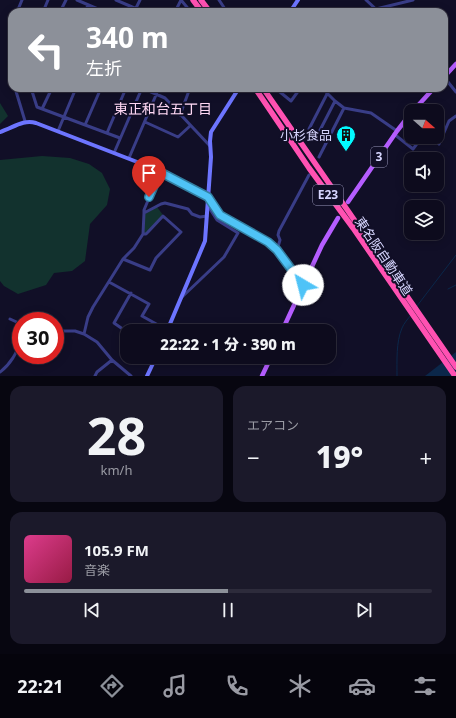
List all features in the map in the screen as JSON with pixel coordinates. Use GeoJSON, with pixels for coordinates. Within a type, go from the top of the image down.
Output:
{"type":"FeatureCollection","features":[{"type":"Feature","properties":{"kind":"highway","name":"東名阪自動車道"},"geometry":{"type":"LineString","coordinates":[[258,92],[309,168],[353,228],[455,376]]}},
{"type":"Feature","properties":{"kind":"highway","name":"東名阪自動車道"},"geometry":{"type":"LineString","coordinates":[[266,92],[456,367]]}},
{"type":"Feature","properties":{"kind":"main road"},"geometry":{"type":"LineString","coordinates":[[448,73],[456,64]]}},
{"type":"Feature","properties":{"kind":"main road"},"geometry":{"type":"LineString","coordinates":[[419,104],[430,92]]}},
{"type":"Feature","properties":{"kind":"main road","name":"3"},"geometry":{"type":"LineString","coordinates":[[348,202],[404,122]]}},
{"type":"Feature","properties":{"kind":"main road"},"geometry":{"type":"LineString","coordinates":[[285,324],[322,245],[338,218]]}},
{"type":"Feature","properties":{"kind":"main road"},"geometry":{"type":"LineString","coordinates":[[262,376],[268,364]]}},
{"type":"Feature","properties":{"kind":"street"},"geometry":{"type":"LineString","coordinates":[[77,0],[95,8]]}},
{"type":"Feature","properties":{"kind":"street"},"geometry":{"type":"LineString","coordinates":[[116,0],[136,8],[140,0]]}},
{"type":"Feature","properties":{"kind":"street"},"geometry":{"type":"LineString","coordinates":[[181,0],[188,8]]}},
{"type":"Feature","properties":{"kind":"street"},"geometry":{"type":"LineString","coordinates":[[366,0],[375,8]]}},
{"type":"Feature","properties":{"kind":"street"},"geometry":{"type":"LineString","coordinates":[[380,8],[413,0]]}},
{"type":"Feature","properties":{"kind":"street"},"geometry":{"type":"LineString","coordinates":[[448,80],[456,92]]}},
{"type":"Feature","properties":{"kind":"street"},"geometry":{"type":"LineString","coordinates":[[16,92],[25,121]]}},
{"type":"Feature","properties":{"kind":"street"},"geometry":{"type":"LineString","coordinates":[[32,92],[37,107],[120,138]]}},
{"type":"Feature","properties":{"kind":"street"},"geometry":{"type":"LineString","coordinates":[[42,109],[50,92]]}},
{"type":"Feature","properties":{"kind":"street"},"geometry":{"type":"LineString","coordinates":[[58,131],[74,92]]}},
{"type":"Feature","properties":{"kind":"street"},"geometry":{"type":"LineString","coordinates":[[85,125],[99,92]]}},
{"type":"Feature","properties":{"kind":"street"},"geometry":{"type":"LineString","coordinates":[[106,133],[124,92]]}},
{"type":"Feature","properties":{"kind":"street"},"geometry":{"type":"LineString","coordinates":[[114,153],[140,92]]}},
{"type":"Feature","properties":{"kind":"street"},"geometry":{"type":"LineString","coordinates":[[152,92],[165,98],[210,146]]}},
{"type":"Feature","properties":{"kind":"street"},"geometry":{"type":"LineString","coordinates":[[180,115],[189,92]]}},
{"type":"Feature","properties":{"kind":"street"},"geometry":{"type":"LineString","coordinates":[[170,324],[205,241],[211,157],[210,136],[212,129],[236,92]]}},
{"type":"Feature","properties":{"kind":"street"},"geometry":{"type":"LineString","coordinates":[[280,92],[291,101],[298,92]]}},
{"type":"Feature","properties":{"kind":"street"},"geometry":{"type":"LineString","coordinates":[[129,158],[157,94]]}},
{"type":"Feature","properties":{"kind":"street"},"geometry":{"type":"LineString","coordinates":[[326,143],[309,129],[327,94],[344,108],[371,113],[404,141]]}},
{"type":"Feature","properties":{"kind":"street"},"geometry":{"type":"LineString","coordinates":[[317,136],[334,101]]}},
{"type":"Feature","properties":{"kind":"street"},"geometry":{"type":"LineString","coordinates":[[319,157],[344,108]]}},
{"type":"Feature","properties":{"kind":"street"},"geometry":{"type":"LineString","coordinates":[[444,134],[450,121],[456,116]]}},
{"type":"Feature","properties":{"kind":"street"},"geometry":{"type":"LineString","coordinates":[[0,132],[25,121],[30,121],[129,158],[160,172],[208,197],[220,215],[268,242],[277,250],[303,285]]}},
{"type":"Feature","properties":{"kind":"street"},"geometry":{"type":"LineString","coordinates":[[144,122],[178,137],[190,126]]}},
{"type":"Feature","properties":{"kind":"street"},"geometry":{"type":"LineString","coordinates":[[408,144],[413,149],[417,144]]}},
{"type":"Feature","properties":{"kind":"street"},"geometry":{"type":"LineString","coordinates":[[84,334],[88,317],[93,307],[123,259],[134,248],[143,234],[144,210],[160,172]]}},
{"type":"Feature","properties":{"kind":"street"},"geometry":{"type":"LineString","coordinates":[[277,250],[280,240],[278,235],[279,232],[310,175]]}},
{"type":"Feature","properties":{"kind":"street"},"geometry":{"type":"LineString","coordinates":[[144,213],[165,203],[188,210],[192,214],[200,217],[207,216]]}},
{"type":"Feature","properties":{"kind":"street"},"geometry":{"type":"LineString","coordinates":[[180,299],[224,257],[238,234],[217,220],[208,206]]}},
{"type":"Feature","properties":{"kind":"street"},"geometry":{"type":"LineString","coordinates":[[123,259],[150,270],[156,258],[181,232],[163,216],[146,234],[143,234]]}},
{"type":"Feature","properties":{"kind":"street"},"geometry":{"type":"LineString","coordinates":[[109,282],[149,304],[142,316],[155,324]]}},
{"type":"Feature","properties":{"kind":"street"},"geometry":{"type":"LineString","coordinates":[[120,327],[114,323],[131,293]]}},
{"type":"Feature","properties":{"kind":"street"},"geometry":{"type":"LineString","coordinates":[[64,331],[75,331],[84,334],[97,342],[112,360],[131,376]]}},
{"type":"Feature","properties":{"kind":"street"},"geometry":{"type":"LineString","coordinates":[[0,372],[12,358]]}},
{"type":"Feature","properties":{"kind":"street"},"geometry":{"type":"LineString","coordinates":[[95,376],[97,372],[112,360]]}},
{"type":"Feature","properties":{"kind":"street"},"geometry":{"type":"LineString","coordinates":[[148,376],[152,364]]}},
{"type":"Feature","properties":{"kind":"green space"},"geometry":{"type":"Polygon","coordinates":[[[0,103],[8,116],[0,124],[0,103]]]}},
{"type":"Feature","properties":{"kind":"green space"},"geometry":{"type":"Polygon","coordinates":[[[42,156],[70,158],[89,164],[102,173],[110,189],[107,205],[90,224],[85,261],[72,271],[54,273],[46,285],[18,294],[4,286],[0,281],[0,160],[42,156]]]}},
{"type":"Feature","properties":{"kind":"green space"},"geometry":{"type":"Polygon","coordinates":[[[157,207],[163,215],[146,233],[144,233],[145,214],[157,207]]]}},
{"type":"Feature","properties":{"kind":"water"},"geometry":{"type":"Polygon","coordinates":[[[456,352],[456,376],[425,376],[456,352]]]}},
{"type":"Feature","properties":{"kind":"waterway"},"geometry":{"type":"LineString","coordinates":[[417,306],[456,255]]}},
{"type":"Feature","properties":{"kind":"waterway"},"geometry":{"type":"LineString","coordinates":[[448,289],[456,285]]}},
{"type":"Feature","properties":{"kind":"waterway"},"geometry":{"type":"LineString","coordinates":[[397,376],[397,352],[400,333],[411,315]]}},
{"type":"Feature","properties":{"kind":"place","name":"小杉食品"},"geometry":{"type":"Point","coordinates":[346,152]}},
{"type":"Feature","properties":{"kind":"district","name":"東正和台五丁目"},"geometry":{"type":"Point","coordinates":[163,109]}},
{"type":"Feature","properties":{"kind":"route"},"geometry":{"type":"LineString","coordinates":[[149,197],[160,172],[208,197],[220,215],[268,242],[277,250],[303,285]]}}]}
